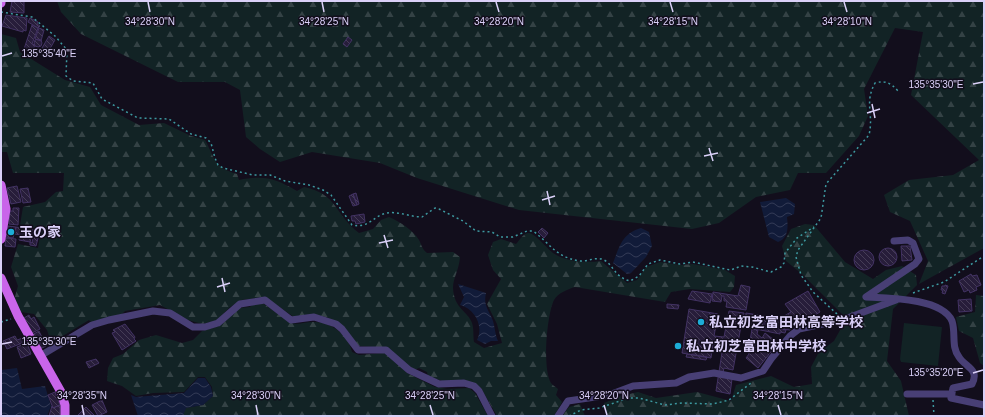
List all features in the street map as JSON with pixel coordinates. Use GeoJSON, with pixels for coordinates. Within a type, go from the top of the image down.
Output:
{"type":"FeatureCollection","features":[{"type":"Feature","properties":{"kind":"main road"},"geometry":{"type":"LineString","coordinates":[[1,185],[6,210],[1,239]]}},
{"type":"Feature","properties":{"kind":"main road"},"geometry":{"type":"LineString","coordinates":[[1,278],[18,317],[61,392],[65,405],[65,416]]}},
{"type":"Feature","properties":{"kind":"lane"},"geometry":{"type":"LineString","coordinates":[[894,241],[908,240],[913,242],[919,259],[915,264],[866,297],[929,304],[951,320],[957,354],[959,358],[972,368],[974,373],[972,384],[953,388],[951,398],[984,405]]}},
{"type":"Feature","properties":{"kind":"lane"},"geometry":{"type":"LineString","coordinates":[[40,356],[92,325],[109,320],[152,311],[170,313],[193,326],[205,327],[218,323],[236,306],[251,301],[262,300],[273,304],[291,320],[314,317],[336,324],[342,329],[358,350],[386,350],[409,370],[436,383],[445,385],[464,383],[474,386],[479,391],[492,416]]}},
{"type":"Feature","properties":{"kind":"lane"},"geometry":{"type":"LineString","coordinates":[[558,416],[568,401],[609,395],[633,386],[676,383],[689,377],[714,373],[741,378],[763,372],[771,359],[790,336],[799,329],[842,320],[896,300]]}},
{"type":"Feature","properties":{"kind":"lane"},"geometry":{"type":"LineString","coordinates":[[907,394],[952,394]]}},
{"type":"Feature","properties":{"kind":"path"},"geometry":{"type":"LineString","coordinates":[[1,12],[32,17],[38,21],[67,50],[66,76],[73,81],[93,83],[96,86],[100,96],[107,103],[143,120],[169,119],[190,134],[206,138],[211,143],[218,165],[223,168],[254,175],[270,175],[285,181],[309,185],[323,190],[331,195],[352,225],[365,225],[389,212],[422,217],[435,208],[463,221],[476,231],[492,232],[500,237],[513,237],[527,231],[533,231],[557,254],[580,261],[605,260],[618,276],[630,281],[639,276],[648,264],[660,260],[680,264],[693,262],[731,270],[741,266],[771,272],[781,267],[784,263],[786,253],[796,238],[818,224],[823,212],[826,184],[869,135],[871,121],[868,98],[875,84],[882,81],[887,82],[898,90]]}},
{"type":"Feature","properties":{"kind":"path"},"geometry":{"type":"LineString","coordinates":[[814,227],[798,250],[796,257],[799,269],[801,275],[813,292],[842,320]]}},
{"type":"Feature","properties":{"kind":"path"},"geometry":{"type":"LineString","coordinates":[[911,294],[944,282],[984,256]]}},
{"type":"Feature","properties":{"kind":"path"},"geometry":{"type":"LineString","coordinates":[[1,322],[18,317]]}},
{"type":"Feature","properties":{"kind":"path"},"geometry":{"type":"LineString","coordinates":[[569,416],[581,410],[599,408],[629,398],[639,398],[665,405],[682,403],[713,404],[729,400],[763,372]]}},
{"type":"Feature","properties":{"kind":"path"},"geometry":{"type":"LineString","coordinates":[[933,393],[934,416]]}},
{"type":"Feature","properties":{"kind":"green space"},"geometry":{"type":"Polygon","coordinates":[[[57,1],[984,1],[984,248],[919,284],[928,261],[910,221],[890,212],[884,195],[909,180],[953,175],[979,160],[911,95],[923,32],[895,28],[864,89],[868,116],[859,136],[826,173],[798,173],[790,190],[756,197],[719,223],[692,229],[519,210],[417,178],[380,163],[312,152],[280,162],[260,149],[246,137],[240,90],[225,82],[178,82],[81,34],[61,12],[57,1]]]}},
{"type":"Feature","properties":{"kind":"green space"},"geometry":{"type":"Polygon","coordinates":[[[1,34],[16,38],[20,52],[65,80],[90,87],[101,105],[139,125],[164,123],[191,136],[205,140],[216,162],[223,169],[237,174],[239,180],[263,178],[276,180],[297,191],[304,187],[315,190],[330,200],[351,226],[359,233],[373,229],[381,220],[389,217],[410,229],[427,253],[453,252],[460,257],[453,284],[454,295],[458,305],[472,323],[474,342],[484,348],[502,343],[497,324],[487,304],[501,279],[493,270],[488,255],[493,242],[501,239],[516,244],[525,234],[529,233],[558,256],[583,262],[601,261],[627,283],[637,280],[646,267],[660,262],[681,265],[693,264],[725,270],[735,276],[734,287],[730,292],[690,289],[671,292],[665,302],[575,287],[561,293],[554,300],[551,307],[546,342],[548,376],[552,384],[558,389],[556,395],[562,402],[554,416],[497,416],[481,388],[445,382],[428,376],[427,372],[419,368],[414,370],[388,348],[359,346],[338,323],[332,320],[317,316],[294,317],[265,297],[241,300],[230,307],[216,321],[202,324],[188,320],[160,305],[125,311],[121,315],[91,322],[89,320],[48,345],[44,338],[49,336],[47,330],[34,314],[21,312],[14,300],[18,286],[11,267],[18,244],[38,248],[41,230],[20,225],[23,207],[45,202],[56,192],[63,191],[64,173],[13,173],[7,152],[1,152],[1,34]]]}},
{"type":"Feature","properties":{"kind":"green space"},"geometry":{"type":"Polygon","coordinates":[[[805,224],[814,225],[845,262],[873,279],[886,270],[902,266],[916,275],[917,285],[893,309],[887,361],[901,381],[909,416],[606,416],[604,403],[621,396],[638,392],[656,398],[697,392],[731,401],[736,385],[771,376],[794,387],[812,384],[811,367],[819,352],[834,341],[844,323],[842,314],[802,274],[786,261],[782,246],[791,229],[805,224]]]}},
{"type":"Feature","properties":{"kind":"green space"},"geometry":{"type":"Polygon","coordinates":[[[976,295],[984,296],[984,366],[980,363],[973,338],[959,331],[956,317],[975,312],[976,295]]]}},
{"type":"Feature","properties":{"kind":"green space"},"geometry":{"type":"Polygon","coordinates":[[[253,304],[264,304],[291,323],[297,324],[319,322],[326,324],[338,330],[343,335],[352,352],[359,355],[384,353],[407,373],[435,387],[447,389],[469,388],[475,393],[488,416],[184,416],[182,415],[186,408],[203,405],[213,396],[212,387],[205,377],[198,377],[184,392],[153,393],[136,396],[122,386],[107,381],[108,368],[113,358],[123,354],[139,340],[156,335],[182,343],[193,340],[202,331],[219,326],[239,308],[250,307],[253,304]]]}},
{"type":"Feature","properties":{"kind":"green space"},"geometry":{"type":"Polygon","coordinates":[[[904,323],[942,327],[938,366],[901,362],[900,359],[904,323]]]}},
{"type":"Feature","properties":{"kind":"green space"},"geometry":{"type":"Polygon","coordinates":[[[580,404],[585,416],[562,416],[569,407],[580,404]]]}},
{"type":"Feature","properties":{"kind":"water"},"geometry":{"type":"Polygon","coordinates":[[[786,198],[795,204],[794,214],[787,217],[786,235],[778,242],[769,237],[760,202],[786,198]]]}},
{"type":"Feature","properties":{"kind":"water"},"geometry":{"type":"Polygon","coordinates":[[[641,228],[649,232],[652,246],[646,257],[631,273],[627,274],[613,263],[622,241],[630,233],[641,228]]]}},
{"type":"Feature","properties":{"kind":"water"},"geometry":{"type":"Polygon","coordinates":[[[458,284],[486,293],[486,305],[493,321],[498,341],[491,341],[485,344],[477,340],[479,335],[479,324],[474,314],[470,310],[460,305],[464,297],[458,284]]]}},
{"type":"Feature","properties":{"kind":"water"},"geometry":{"type":"Polygon","coordinates":[[[17,368],[22,389],[45,386],[51,406],[47,416],[1,416],[1,370],[17,368]]]}},
{"type":"Feature","properties":{"kind":"water"},"geometry":{"type":"Polygon","coordinates":[[[198,378],[205,378],[211,387],[213,396],[203,405],[186,408],[183,416],[138,416],[131,395],[136,397],[184,393],[198,378]]]}},
{"type":"Feature","properties":{"kind":"building"},"geometry":{"type":"Polygon","coordinates":[[[12,1],[24,1],[24,13],[10,12],[12,1]]]}},
{"type":"Feature","properties":{"kind":"building"},"geometry":{"type":"Polygon","coordinates":[[[6,15],[27,18],[26,31],[23,30],[23,32],[2,26],[6,15]]]}},
{"type":"Feature","properties":{"kind":"building"},"geometry":{"type":"Polygon","coordinates":[[[30,18],[38,22],[37,24],[40,26],[38,28],[28,22],[30,18]]]}},
{"type":"Feature","properties":{"kind":"building"},"geometry":{"type":"Polygon","coordinates":[[[32,25],[38,28],[32,44],[35,45],[32,52],[24,49],[32,25]]]}},
{"type":"Feature","properties":{"kind":"building"},"geometry":{"type":"Polygon","coordinates":[[[39,28],[44,30],[41,41],[35,39],[39,28]]]}},
{"type":"Feature","properties":{"kind":"building"},"geometry":{"type":"Polygon","coordinates":[[[49,36],[55,40],[48,52],[42,48],[49,36]]]}},
{"type":"Feature","properties":{"kind":"building"},"geometry":{"type":"Polygon","coordinates":[[[348,37],[352,40],[347,47],[343,44],[348,37]]]}},
{"type":"Feature","properties":{"kind":"building"},"geometry":{"type":"Polygon","coordinates":[[[38,39],[41,40],[41,46],[38,47],[35,46],[34,43],[35,40],[38,39]]]}},
{"type":"Feature","properties":{"kind":"building"},"geometry":{"type":"Polygon","coordinates":[[[17,186],[21,202],[11,204],[7,188],[17,186]]]}},
{"type":"Feature","properties":{"kind":"building"},"geometry":{"type":"Polygon","coordinates":[[[28,188],[31,202],[23,203],[20,189],[28,188]]]}},
{"type":"Feature","properties":{"kind":"building"},"geometry":{"type":"Polygon","coordinates":[[[356,193],[359,204],[357,205],[353,194],[356,193]]]}},
{"type":"Feature","properties":{"kind":"building"},"geometry":{"type":"Polygon","coordinates":[[[353,194],[357,205],[353,206],[349,196],[353,194]]]}},
{"type":"Feature","properties":{"kind":"building"},"geometry":{"type":"Polygon","coordinates":[[[13,208],[19,208],[18,225],[9,224],[10,211],[13,211],[13,208]]]}},
{"type":"Feature","properties":{"kind":"building"},"geometry":{"type":"Polygon","coordinates":[[[364,214],[365,222],[356,224],[355,221],[352,221],[351,216],[364,214]]]}},
{"type":"Feature","properties":{"kind":"building"},"geometry":{"type":"Polygon","coordinates":[[[8,226],[16,227],[13,238],[6,237],[8,226]]]}},
{"type":"Feature","properties":{"kind":"building"},"geometry":{"type":"Polygon","coordinates":[[[16,227],[34,230],[33,239],[31,238],[30,242],[19,240],[20,235],[15,234],[16,227]]]}},
{"type":"Feature","properties":{"kind":"building"},"geometry":{"type":"Polygon","coordinates":[[[542,228],[548,233],[544,238],[538,232],[542,228]]]}},
{"type":"Feature","properties":{"kind":"building"},"geometry":{"type":"Polygon","coordinates":[[[33,237],[38,238],[36,246],[30,245],[33,237]]]}},
{"type":"Feature","properties":{"kind":"building"},"geometry":{"type":"Polygon","coordinates":[[[6,238],[16,239],[15,247],[5,246],[6,238]]]}},
{"type":"Feature","properties":{"kind":"building"},"geometry":{"type":"Polygon","coordinates":[[[901,246],[910,246],[912,260],[902,261],[901,246]]]}},
{"type":"Feature","properties":{"kind":"building"},"geometry":{"type":"Polygon","coordinates":[[[888,248],[894,251],[897,257],[894,263],[888,266],[882,263],[879,257],[882,251],[888,248]]]}},
{"type":"Feature","properties":{"kind":"building"},"geometry":{"type":"Polygon","coordinates":[[[860,250],[868,250],[874,256],[874,264],[868,270],[860,270],[854,264],[854,256],[860,250]]]}},
{"type":"Feature","properties":{"kind":"building"},"geometry":{"type":"Polygon","coordinates":[[[971,274],[972,276],[977,275],[981,285],[976,287],[977,290],[970,293],[969,290],[964,292],[959,281],[971,274]]]}},
{"type":"Feature","properties":{"kind":"building"},"geometry":{"type":"Polygon","coordinates":[[[741,285],[750,287],[746,310],[726,307],[727,301],[724,301],[724,296],[722,296],[721,302],[712,301],[713,292],[738,296],[741,285]]]}},
{"type":"Feature","properties":{"kind":"building"},"geometry":{"type":"Polygon","coordinates":[[[942,286],[948,286],[945,294],[942,293],[943,290],[941,290],[942,286]]]}},
{"type":"Feature","properties":{"kind":"building"},"geometry":{"type":"Polygon","coordinates":[[[692,291],[712,294],[710,303],[688,299],[692,291]]]}},
{"type":"Feature","properties":{"kind":"building"},"geometry":{"type":"Polygon","coordinates":[[[808,291],[820,312],[798,325],[793,316],[786,320],[784,316],[791,312],[785,304],[808,291]]]}},
{"type":"Feature","properties":{"kind":"building"},"geometry":{"type":"Polygon","coordinates":[[[971,299],[972,311],[959,312],[958,300],[971,299]]]}},
{"type":"Feature","properties":{"kind":"building"},"geometry":{"type":"Polygon","coordinates":[[[667,304],[679,305],[678,309],[667,308],[667,304]]]}},
{"type":"Feature","properties":{"kind":"building"},"geometry":{"type":"Polygon","coordinates":[[[689,309],[718,314],[714,336],[724,337],[729,311],[744,313],[742,323],[744,324],[746,313],[782,319],[780,329],[786,330],[785,333],[780,332],[780,334],[741,326],[733,370],[724,368],[722,377],[732,379],[730,394],[716,391],[724,340],[722,340],[721,346],[713,344],[711,358],[682,353],[689,309]]]}},
{"type":"Feature","properties":{"kind":"building"},"geometry":{"type":"Polygon","coordinates":[[[29,315],[31,319],[34,317],[40,329],[32,333],[24,321],[24,318],[29,315]]]}},
{"type":"Feature","properties":{"kind":"building"},"geometry":{"type":"Polygon","coordinates":[[[782,315],[786,320],[789,318],[792,322],[790,330],[780,329],[782,315]]]}},
{"type":"Feature","properties":{"kind":"building"},"geometry":{"type":"Polygon","coordinates":[[[125,324],[135,337],[134,339],[136,341],[122,350],[112,333],[115,332],[113,330],[125,324]]]}},
{"type":"Feature","properties":{"kind":"building"},"geometry":{"type":"Polygon","coordinates":[[[752,329],[758,330],[757,334],[762,338],[765,333],[778,343],[758,368],[746,358],[749,354],[746,351],[754,342],[750,341],[752,329]]]}},
{"type":"Feature","properties":{"kind":"building"},"geometry":{"type":"Polygon","coordinates":[[[39,331],[46,346],[40,349],[32,335],[39,331]]]}},
{"type":"Feature","properties":{"kind":"building"},"geometry":{"type":"Polygon","coordinates":[[[15,336],[17,340],[23,338],[25,342],[7,349],[3,341],[15,336]]]}},
{"type":"Feature","properties":{"kind":"building"},"geometry":{"type":"Polygon","coordinates":[[[27,343],[31,354],[21,358],[17,347],[27,343]]]}},
{"type":"Feature","properties":{"kind":"building"},"geometry":{"type":"Polygon","coordinates":[[[687,354],[707,357],[706,360],[686,357],[687,354]]]}},
{"type":"Feature","properties":{"kind":"building"},"geometry":{"type":"Polygon","coordinates":[[[96,359],[99,363],[89,368],[86,362],[96,359]]]}},
{"type":"Feature","properties":{"kind":"building"},"geometry":{"type":"Polygon","coordinates":[[[55,392],[60,405],[53,408],[48,395],[55,392]]]}},
{"type":"Feature","properties":{"kind":"building"},"geometry":{"type":"Polygon","coordinates":[[[102,400],[107,412],[98,416],[92,405],[102,400]]]}},
{"type":"Feature","properties":{"kind":"building"},"geometry":{"type":"Polygon","coordinates":[[[60,405],[60,416],[49,416],[52,406],[53,408],[60,405]]]}},
{"type":"Feature","properties":{"kind":"building"},"geometry":{"type":"Polygon","coordinates":[[[86,407],[95,416],[77,416],[86,407]]]}},
{"type":"Feature","properties":{"kind":"place","name":"玉の家"},"geometry":{"type":"Point","coordinates":[11,232]}},
{"type":"Feature","properties":{"kind":"place","name":"私立初芝富田林高等学校"},"geometry":{"type":"Point","coordinates":[701,322]}},
{"type":"Feature","properties":{"kind":"place","name":"私立初芝富田林中学校"},"geometry":{"type":"Point","coordinates":[678,346]}}]}
